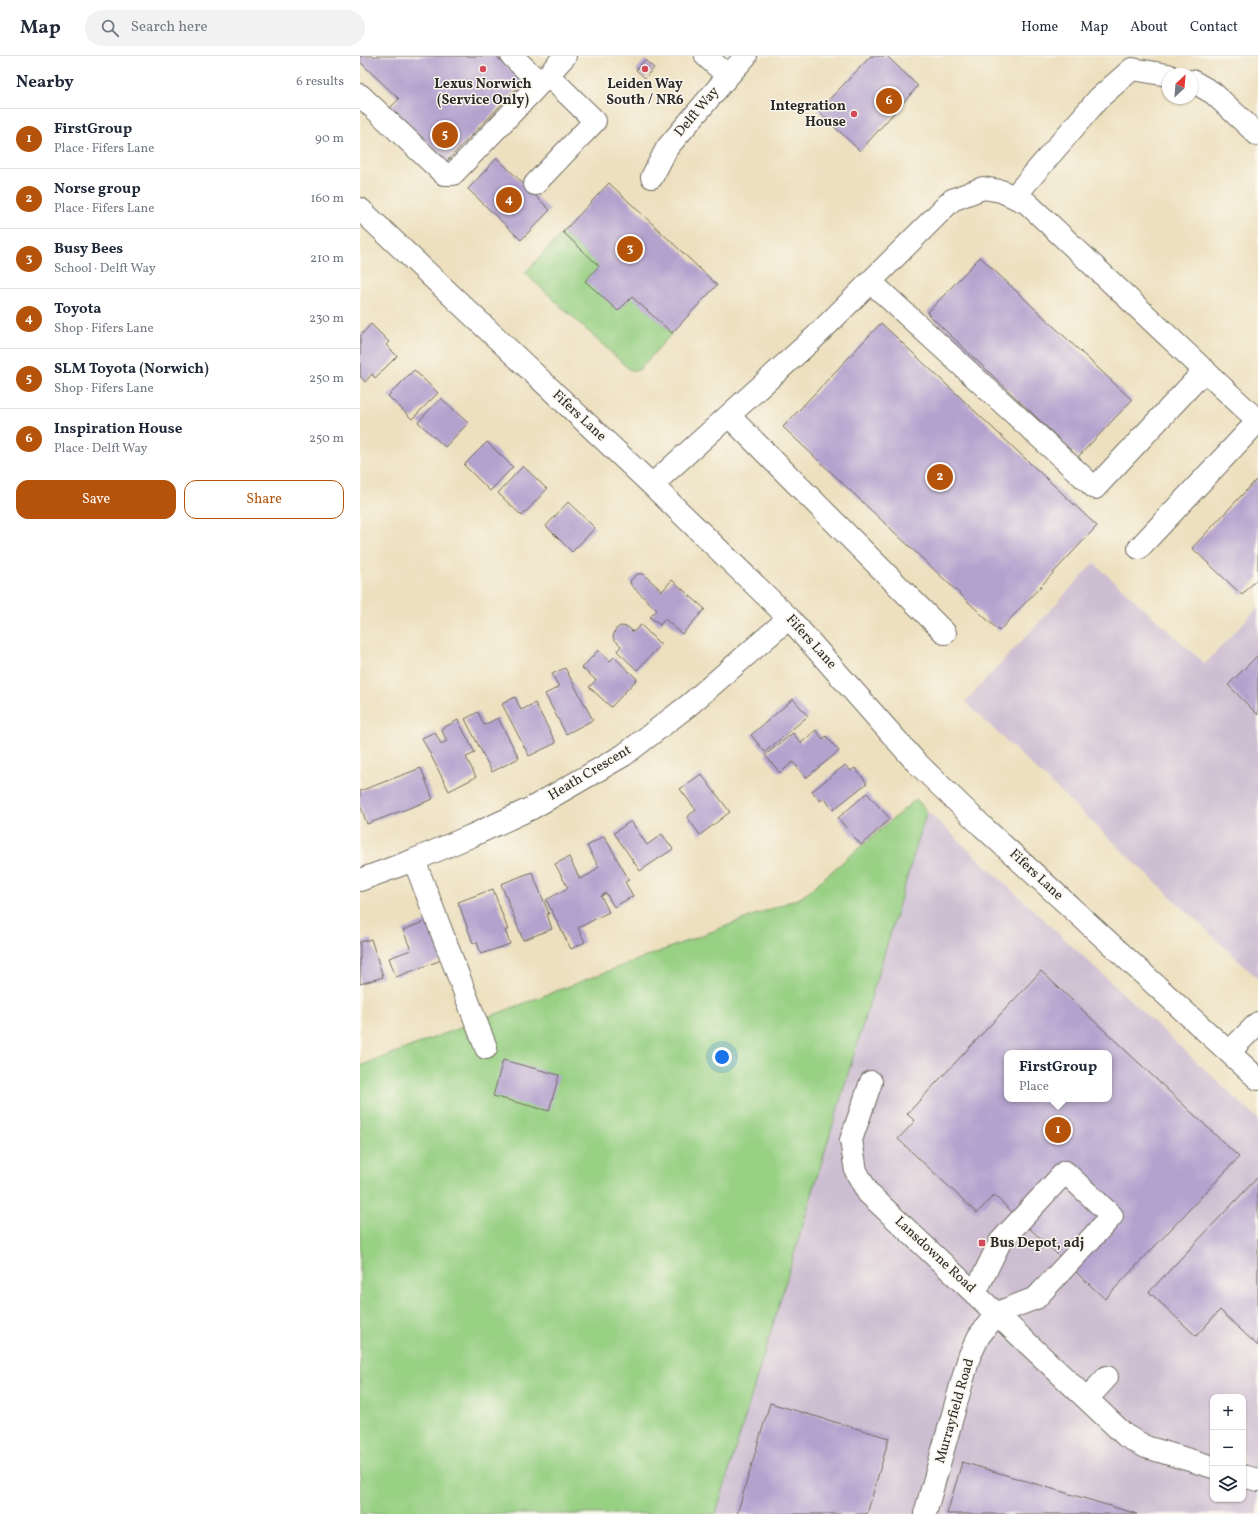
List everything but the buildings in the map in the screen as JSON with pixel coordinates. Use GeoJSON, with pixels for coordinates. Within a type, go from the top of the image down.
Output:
{"type":"FeatureCollection","features":[{"type":"Feature","properties":{"kind":"street"},"geometry":{"type":"LineString","coordinates":[[512,56],[544,79],[595,121],[535,184]]}},
{"type":"Feature","properties":{"kind":"street"},"geometry":{"type":"LineString","coordinates":[[360,95],[444,174],[453,174],[565,56]]}},
{"type":"Feature","properties":{"kind":"street","name":"Delft Way"},"geometry":{"type":"LineString","coordinates":[[706,56],[728,76]]}},
{"type":"Feature","properties":{"kind":"street","name":"Delft Way"},"geometry":{"type":"LineString","coordinates":[[652,177],[667,148],[746,56]]}},
{"type":"Feature","properties":{"kind":"street"},"geometry":{"type":"LineString","coordinates":[[1014,197],[1099,98],[1137,63],[1162,73]]}},
{"type":"Feature","properties":{"kind":"street"},"geometry":{"type":"LineString","coordinates":[[1198,84],[1214,93],[1258,135]]}},
{"type":"Feature","properties":{"kind":"street"},"geometry":{"type":"LineString","coordinates":[[652,485],[660,476],[729,416],[814,338],[952,200],[983,188],[1001,191],[1027,203],[1258,421],[1139,548]]}},
{"type":"Feature","properties":{"kind":"street","name":"Fifers Lane"},"geometry":{"type":"LineString","coordinates":[[360,209],[652,485],[789,618],[916,762],[982,826],[1258,1079]]}},
{"type":"Feature","properties":{"kind":"street"},"geometry":{"type":"LineString","coordinates":[[870,282],[1095,488],[1205,370]]}},
{"type":"Feature","properties":{"kind":"street"},"geometry":{"type":"LineString","coordinates":[[729,416],[945,633]]}},
{"type":"Feature","properties":{"kind":"street","name":"Heath Crescent"},"geometry":{"type":"LineString","coordinates":[[360,880],[414,860],[532,808],[624,755],[689,705],[789,618]]}},
{"type":"Feature","properties":{"kind":"street"},"geometry":{"type":"LineString","coordinates":[[414,860],[486,1048]]}},
{"type":"Feature","properties":{"kind":"street"},"geometry":{"type":"LineString","coordinates":[[1229,1052],[1258,1023]]}},
{"type":"Feature","properties":{"kind":"street","name":"Lansdowne Road"},"geometry":{"type":"LineString","coordinates":[[871,1082],[851,1140],[856,1171],[868,1193],[1126,1436],[1146,1447],[1210,1466]]}},
{"type":"Feature","properties":{"kind":"street"},"geometry":{"type":"LineString","coordinates":[[975,1293],[1000,1242],[1065,1172],[1112,1216],[1036,1298],[997,1313]]}},
{"type":"Feature","properties":{"kind":"street","name":"Murrayfield Road"},"geometry":{"type":"LineString","coordinates":[[925,1514],[969,1357],[979,1336],[997,1313]]}},
{"type":"Feature","properties":{"kind":"street"},"geometry":{"type":"LineString","coordinates":[[1087,1399],[1107,1377]]}},
{"type":"Feature","properties":{"kind":"street"},"geometry":{"type":"LineString","coordinates":[[1246,1477],[1258,1480]]}},
{"type":"Feature","properties":{"kind":"shaded area"},"geometry":{"type":"Polygon","coordinates":[[[1094,563],[1205,664],[1258,607],[1258,979],[965,702],[1094,563]]]}},
{"type":"Feature","properties":{"kind":"shaded area"},"geometry":{"type":"Polygon","coordinates":[[[927,811],[1258,1119],[1258,1514],[694,1514],[927,811]]]}},
{"type":"Feature","properties":{"kind":"green space"},"geometry":{"type":"Polygon","coordinates":[[[563,232],[672,333],[639,370],[630,370],[525,273],[563,232]]]}},
{"type":"Feature","properties":{"kind":"green space"},"geometry":{"type":"Polygon","coordinates":[[[916,799],[927,811],[716,1514],[360,1514],[360,1066],[802,897],[916,799]]]}},
{"type":"Feature","properties":{"kind":"place","name":"Lexus Norwich (Service Only)"},"geometry":{"type":"Point","coordinates":[483,69]}},
{"type":"Feature","properties":{"kind":"place","name":"Leiden Way South / NR6"},"geometry":{"type":"Point","coordinates":[645,69]}},
{"type":"Feature","properties":{"kind":"place","name":"Inspiration House"},"geometry":{"type":"Point","coordinates":[889,101]}},
{"type":"Feature","properties":{"kind":"place","name":"Integration House"},"geometry":{"type":"Point","coordinates":[854,114]}},
{"type":"Feature","properties":{"kind":"place","name":"SLM Toyota (Norwich)"},"geometry":{"type":"Point","coordinates":[445,135]}},
{"type":"Feature","properties":{"kind":"place","name":"Toyota"},"geometry":{"type":"Point","coordinates":[509,200]}},
{"type":"Feature","properties":{"kind":"place","name":"Busy Bees"},"geometry":{"type":"Point","coordinates":[630,249]}},
{"type":"Feature","properties":{"kind":"place","name":"Norse group"},"geometry":{"type":"Point","coordinates":[940,477]}},
{"type":"Feature","properties":{"kind":"place","name":"FirstGroup"},"geometry":{"type":"Point","coordinates":[1058,1130]}},
{"type":"Feature","properties":{"kind":"place","name":"Bus Depot, adj"},"geometry":{"type":"Point","coordinates":[982,1243]}}]}
